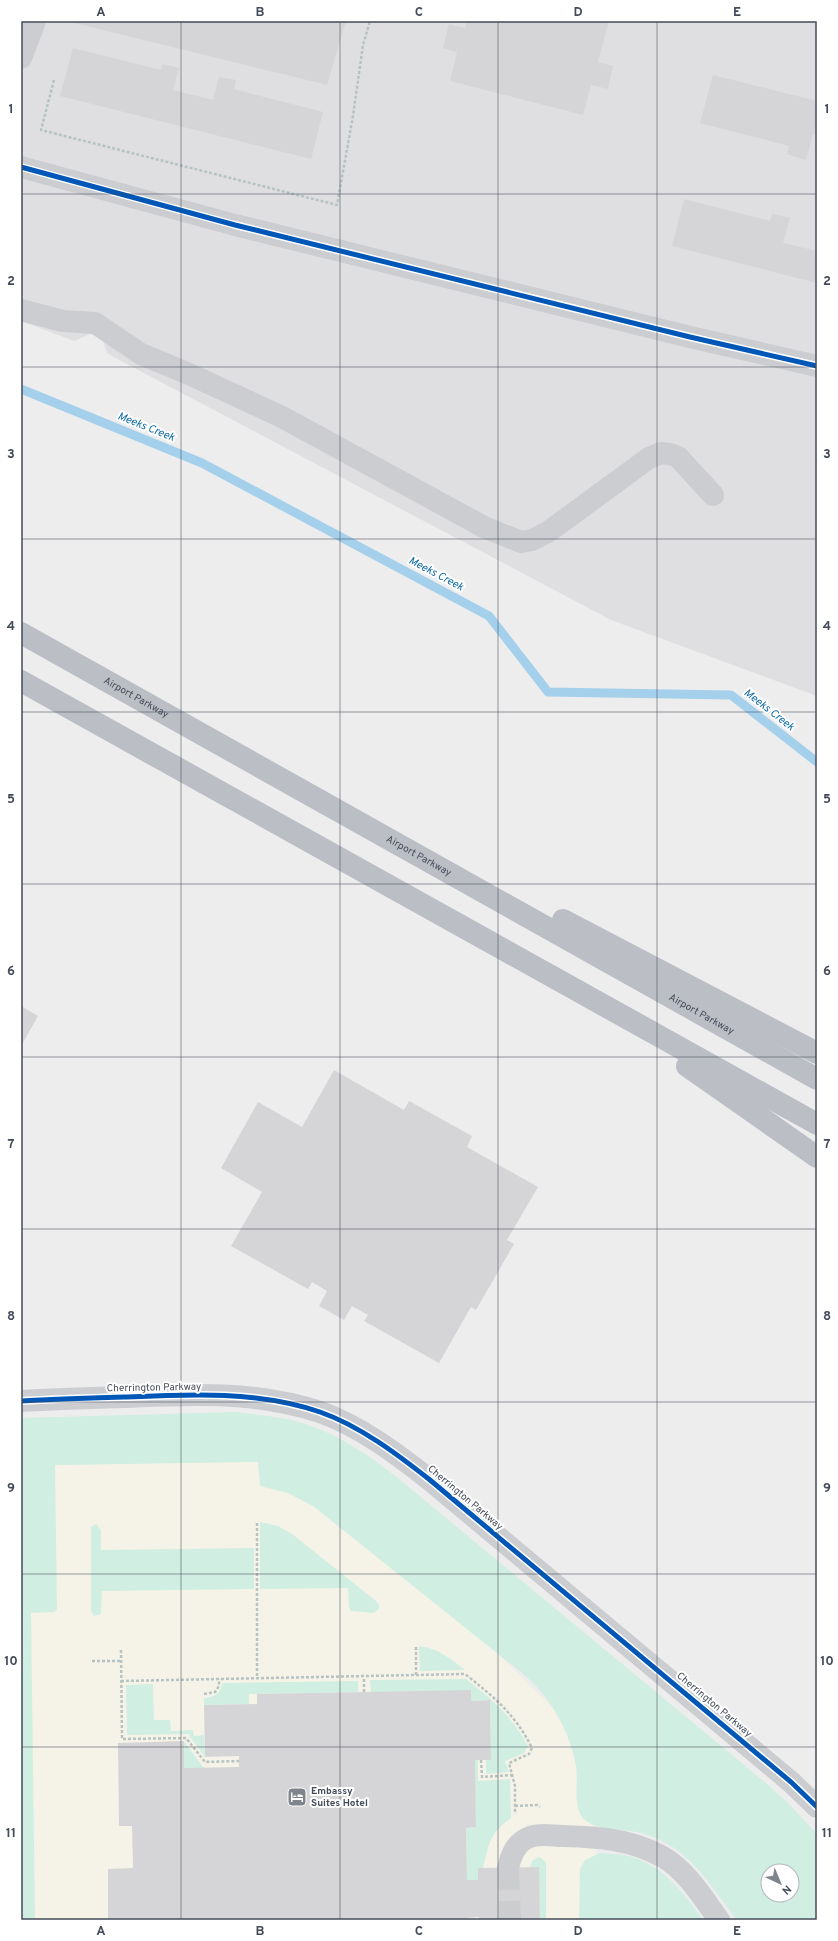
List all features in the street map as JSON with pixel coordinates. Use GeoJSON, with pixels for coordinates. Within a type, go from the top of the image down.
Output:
{"type":"FeatureCollection","features":[{"type":"Feature","properties":{"kind":"highway","name":"Airport Parkway"},"geometry":{"type":"LineString","coordinates":[[21,633],[817,1079]]}},
{"type":"Feature","properties":{"kind":"highway"},"geometry":{"type":"LineString","coordinates":[[78,666],[817,1053]]}},
{"type":"Feature","properties":{"kind":"highway"},"geometry":{"type":"LineString","coordinates":[[21,680],[817,1124]]}},
{"type":"Feature","properties":{"kind":"highway"},"geometry":{"type":"LineString","coordinates":[[588,996],[817,1157]]}},
{"type":"Feature","properties":{"kind":"street"},"geometry":{"type":"LineString","coordinates":[[21,58],[34,21]]}},
{"type":"Feature","properties":{"kind":"street"},"geometry":{"type":"LineString","coordinates":[[21,167],[235,225],[690,337],[817,366]]}},
{"type":"Feature","properties":{"kind":"street"},"geometry":{"type":"LineString","coordinates":[[21,310],[63,321],[95,323],[141,354],[190,374],[282,418],[484,527],[521,542],[532,540],[548,532],[630,471],[649,458],[661,453],[678,457],[713,495]]}},
{"type":"Feature","properties":{"kind":"street","name":"Cherrington Parkway"},"geometry":{"type":"LineString","coordinates":[[21,1401],[161,1395],[240,1396],[269,1399],[296,1405],[321,1412],[346,1424],[390,1449],[430,1480],[791,1782],[817,1807]]}},
{"type":"Feature","properties":{"kind":"street"},"geometry":{"type":"LineString","coordinates":[[508,1868],[511,1855],[519,1844],[530,1837],[544,1835],[606,1838],[628,1842],[664,1857],[678,1869],[690,1880],[719,1920]]}},
{"type":"Feature","properties":{"kind":"path"},"geometry":{"type":"LineString","coordinates":[[54,80],[41,130],[337,205],[353,116],[363,45],[370,21]]}},
{"type":"Feature","properties":{"kind":"path"},"geometry":{"type":"LineString","coordinates":[[257,1523],[257,1678]]}},
{"type":"Feature","properties":{"kind":"path"},"geometry":{"type":"LineString","coordinates":[[416,1647],[416,1675]]}},
{"type":"Feature","properties":{"kind":"path"},"geometry":{"type":"LineString","coordinates":[[121,1650],[122,1739],[186,1738],[204,1762],[239,1761]]}},
{"type":"Feature","properties":{"kind":"path"},"geometry":{"type":"LineString","coordinates":[[92,1661],[121,1661]]}},
{"type":"Feature","properties":{"kind":"path"},"geometry":{"type":"LineString","coordinates":[[121,1681],[465,1674],[509,1711],[524,1732],[532,1748],[529,1754],[509,1763],[515,1786],[514,1819]]}},
{"type":"Feature","properties":{"kind":"path"},"geometry":{"type":"LineString","coordinates":[[364,1676],[364,1692]]}},
{"type":"Feature","properties":{"kind":"path"},"geometry":{"type":"LineString","coordinates":[[204,1694],[215,1692],[219,1679]]}},
{"type":"Feature","properties":{"kind":"path"},"geometry":{"type":"LineString","coordinates":[[482,1760],[482,1777],[513,1775]]}},
{"type":"Feature","properties":{"kind":"shaded area"},"geometry":{"type":"Polygon","coordinates":[[[21,21],[817,21],[817,696],[611,620],[123,362],[107,353],[101,334],[90,334],[74,341],[21,321],[21,21]]]}},
{"type":"Feature","properties":{"kind":"shaded area"},"geometry":{"type":"Polygon","coordinates":[[[261,1453],[450,1606],[587,1742],[601,1920],[28,1920],[25,1459],[261,1453]]]}},
{"type":"Feature","properties":{"kind":"green space"},"geometry":{"type":"Polygon","coordinates":[[[235,1412],[281,1418],[304,1423],[335,1436],[364,1453],[405,1484],[767,1784],[788,1803],[817,1834],[817,1920],[737,1920],[704,1876],[685,1856],[674,1848],[646,1834],[601,1827],[589,1823],[584,1819],[578,1808],[577,1772],[569,1741],[559,1717],[536,1686],[527,1677],[313,1506],[288,1493],[260,1486],[258,1462],[55,1465],[57,1609],[54,1612],[31,1613],[35,1920],[21,1920],[21,1418],[235,1412]]]}},
{"type":"Feature","properties":{"kind":"green space"},"geometry":{"type":"Polygon","coordinates":[[[260,1522],[278,1526],[292,1534],[376,1601],[379,1608],[374,1613],[351,1611],[349,1606],[348,1588],[260,1589],[260,1522]]]}},
{"type":"Feature","properties":{"kind":"green space"},"geometry":{"type":"Polygon","coordinates":[[[96,1524],[101,1530],[101,1550],[254,1548],[254,1589],[102,1591],[101,1614],[94,1616],[91,1611],[91,1527],[96,1524]]]}},
{"type":"Feature","properties":{"kind":"green space"},"geometry":{"type":"Polygon","coordinates":[[[419,1646],[438,1652],[465,1670],[420,1671],[419,1646]]]}},
{"type":"Feature","properties":{"kind":"green space"},"geometry":{"type":"Polygon","coordinates":[[[466,1679],[501,1709],[515,1725],[528,1746],[524,1753],[505,1761],[509,1772],[486,1774],[486,1760],[491,1759],[490,1700],[471,1701],[471,1691],[371,1692],[370,1680],[466,1679]]]}},
{"type":"Feature","properties":{"kind":"green space"},"geometry":{"type":"Polygon","coordinates":[[[358,1681],[358,1692],[249,1694],[249,1704],[204,1705],[204,1698],[211,1697],[219,1692],[222,1683],[358,1681]]]}},
{"type":"Feature","properties":{"kind":"green space"},"geometry":{"type":"Polygon","coordinates":[[[153,1684],[154,1720],[170,1720],[171,1731],[193,1730],[194,1736],[204,1735],[205,1757],[188,1734],[127,1735],[126,1685],[153,1684]]]}},
{"type":"Feature","properties":{"kind":"green space"},"geometry":{"type":"Polygon","coordinates":[[[184,1741],[204,1768],[184,1768],[184,1741]]]}},
{"type":"Feature","properties":{"kind":"green space"},"geometry":{"type":"Polygon","coordinates":[[[475,1760],[478,1760],[478,1781],[510,1779],[511,1818],[495,1832],[491,1839],[478,1880],[467,1880],[466,1828],[476,1827],[475,1760]]]}},
{"type":"Feature","properties":{"kind":"green space"},"geometry":{"type":"Polygon","coordinates":[[[600,1853],[624,1855],[649,1864],[660,1871],[679,1889],[703,1920],[579,1920],[580,1869],[585,1860],[600,1853]]]}},
{"type":"Feature","properties":{"kind":"green space"},"geometry":{"type":"Polygon","coordinates":[[[538,1857],[546,1863],[546,1920],[540,1920],[539,1868],[530,1868],[532,1861],[538,1857]]]}},
{"type":"Feature","properties":{"kind":"building"},"geometry":{"type":"Polygon","coordinates":[[[74,21],[346,21],[327,85],[74,23],[74,21]]]}},
{"type":"Feature","properties":{"kind":"building"},"geometry":{"type":"Polygon","coordinates":[[[466,21],[609,21],[598,62],[613,66],[608,89],[591,85],[583,115],[450,81],[457,52],[443,48],[449,24],[465,28],[466,21]]]}},
{"type":"Feature","properties":{"kind":"building"},"geometry":{"type":"Polygon","coordinates":[[[73,48],[161,70],[162,64],[179,68],[173,90],[213,100],[219,77],[236,80],[234,89],[323,112],[311,159],[60,96],[73,48]]]}},
{"type":"Feature","properties":{"kind":"building"},"geometry":{"type":"Polygon","coordinates":[[[713,75],[817,101],[817,135],[813,134],[806,160],[787,154],[789,146],[700,123],[713,75]]]}},
{"type":"Feature","properties":{"kind":"building"},"geometry":{"type":"Polygon","coordinates":[[[684,199],[770,221],[772,214],[790,218],[783,243],[817,251],[817,283],[672,246],[684,199]]]}},
{"type":"Feature","properties":{"kind":"building"},"geometry":{"type":"Polygon","coordinates":[[[21,1006],[38,1016],[21,1046],[21,1006]]]}},
{"type":"Feature","properties":{"kind":"building"},"geometry":{"type":"Polygon","coordinates":[[[334,1070],[404,1110],[409,1101],[472,1136],[467,1147],[538,1187],[507,1240],[514,1244],[476,1310],[471,1307],[439,1363],[364,1321],[368,1315],[352,1306],[344,1320],[319,1306],[327,1291],[312,1282],[308,1289],[231,1246],[262,1192],[221,1168],[258,1102],[302,1127],[334,1070]]]}},
{"type":"Feature","properties":{"kind":"building","name":"Embassy Suites Hotel"},"geometry":{"type":"Polygon","coordinates":[[[471,1690],[471,1701],[490,1700],[491,1760],[475,1760],[476,1827],[466,1828],[467,1880],[478,1880],[478,1868],[539,1867],[540,1920],[479,1920],[479,1917],[467,1918],[467,1920],[108,1920],[108,1869],[133,1868],[132,1826],[119,1826],[118,1743],[184,1741],[184,1768],[239,1767],[239,1756],[205,1757],[204,1705],[257,1704],[257,1694],[471,1690]]]}},
{"type":"Feature","properties":{"kind":"waterway","name":"Meeks Creek"},"geometry":{"type":"LineString","coordinates":[[21,389],[202,463],[489,616],[548,692],[731,695],[817,762]]}},
{"type":"Feature","properties":{"kind":"tunnel"},"geometry":{"type":"LineString","coordinates":[[508,1868],[510,1920]]}},
{"type":"Feature","properties":{"kind":"cycle path"},"geometry":{"type":"LineString","coordinates":[[21,167],[235,225],[690,337],[817,366]]}},
{"type":"Feature","properties":{"kind":"cycle path"},"geometry":{"type":"LineString","coordinates":[[21,1401],[176,1395],[249,1397],[297,1405],[320,1412],[349,1425],[405,1460],[430,1480],[791,1782],[817,1807]]}},
{"type":"Feature","properties":{"kind":"place","name":"Embassy Suites Hotel"},"geometry":{"type":"Point","coordinates":[297,1797]}}]}
